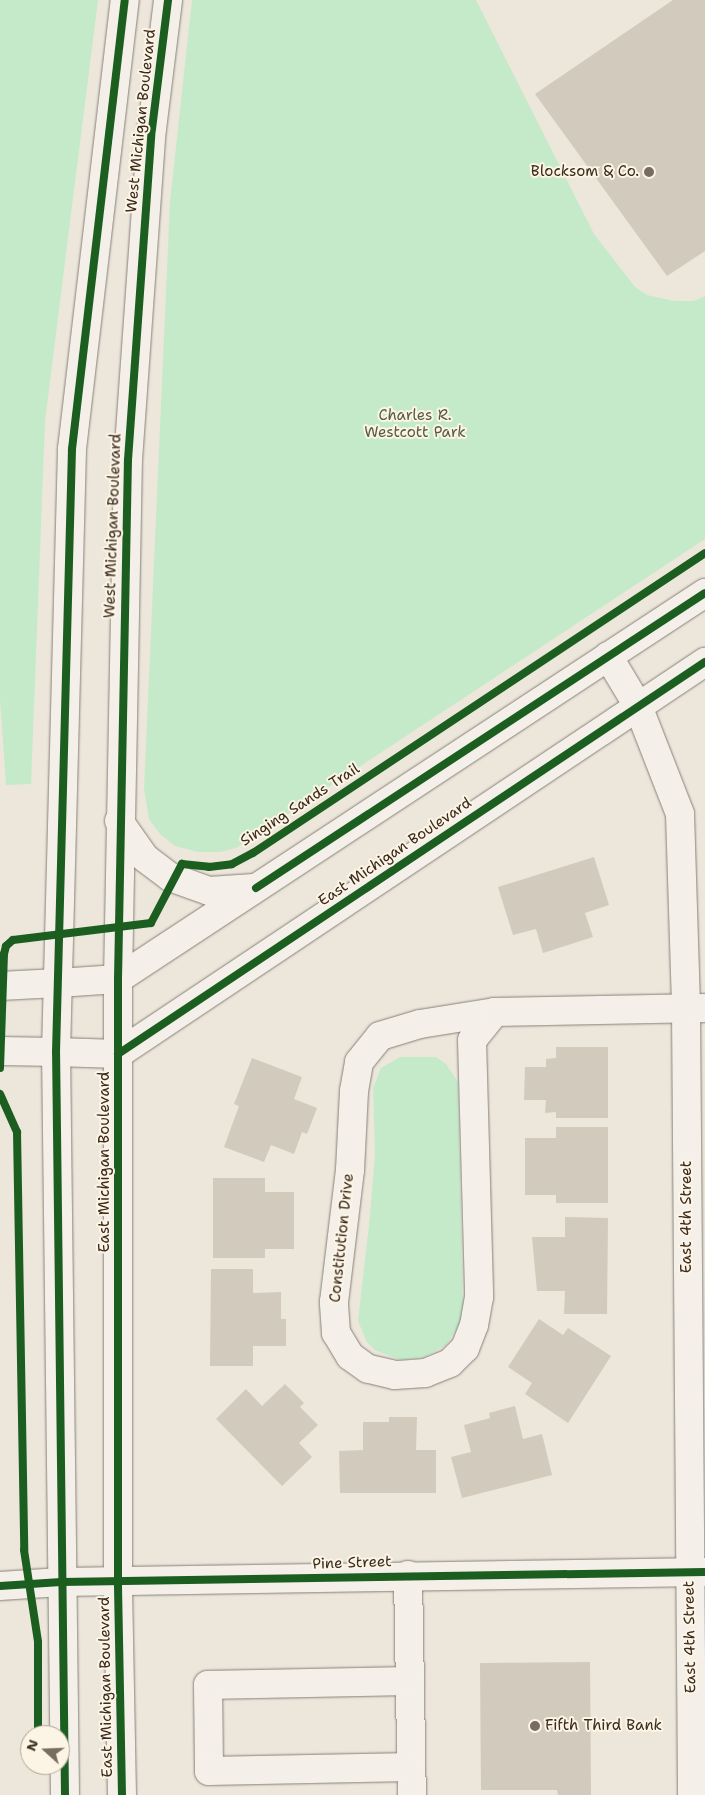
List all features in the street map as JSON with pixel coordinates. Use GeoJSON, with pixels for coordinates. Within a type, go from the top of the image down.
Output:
{"type":"FeatureCollection","features":[{"type":"Feature","properties":{"kind":"main road","name":"West Michigan Boulevard"},"geometry":{"type":"LineString","coordinates":[[58,983],[72,449],[126,0]]}},
{"type":"Feature","properties":{"kind":"main road","name":"West Michigan Boulevard"},"geometry":{"type":"LineString","coordinates":[[118,1054],[119,820],[128,460],[152,129],[168,0]]}},
{"type":"Feature","properties":{"kind":"main road"},"geometry":{"type":"LineString","coordinates":[[0,986],[118,979],[705,593]]}},
{"type":"Feature","properties":{"kind":"main road","name":"East 4th Street"},"geometry":{"type":"LineString","coordinates":[[608,656],[638,706],[680,814],[696,1008],[697,1572],[692,1795]]}},
{"type":"Feature","properties":{"kind":"main road","name":"East Michigan Boulevard"},"geometry":{"type":"LineString","coordinates":[[0,1051],[118,1054],[705,662]]}},
{"type":"Feature","properties":{"kind":"main road"},"geometry":{"type":"LineString","coordinates":[[119,820],[145,858],[170,877],[209,892],[256,888]]}},
{"type":"Feature","properties":{"kind":"main road"},"geometry":{"type":"LineString","coordinates":[[58,983],[56,1052],[65,1795]]}},
{"type":"Feature","properties":{"kind":"main road","name":"Constitution Drive"},"geometry":{"type":"LineString","coordinates":[[495,1012],[472,1040],[479,1297],[474,1325],[465,1348],[450,1364],[425,1373],[395,1375],[368,1369],[350,1356],[336,1333],[334,1302],[350,1170],[354,1091],[359,1062],[380,1036],[420,1024],[495,1012],[696,1008]]}},
{"type":"Feature","properties":{"kind":"main road","name":"East Michigan Boulevard"},"geometry":{"type":"LineString","coordinates":[[118,1054],[118,1582],[122,1795]]}},
{"type":"Feature","properties":{"kind":"main road","name":"Pine Street"},"geometry":{"type":"LineString","coordinates":[[0,1586],[61,1582],[697,1572]]}},
{"type":"Feature","properties":{"kind":"main road"},"geometry":{"type":"LineString","coordinates":[[408,1576],[412,1795]]}},
{"type":"Feature","properties":{"kind":"main road"},"geometry":{"type":"LineString","coordinates":[[410,1681],[208,1685],[209,1771],[411,1767]]}},
{"type":"Feature","properties":{"kind":"green space"},"geometry":{"type":"Polygon","coordinates":[[[0,0],[98,0],[45,421],[31,784],[6,785],[0,699],[0,0]]]}},
{"type":"Feature","properties":{"kind":"green space","name":"Charles R. Westcott Park"},"geometry":{"type":"Polygon","coordinates":[[[192,0],[476,0],[594,234],[635,287],[647,295],[674,301],[694,301],[705,296],[705,539],[236,848],[220,852],[198,852],[175,846],[160,834],[149,819],[144,789],[170,202],[192,0]]]}},
{"type":"Feature","properties":{"kind":"green space"},"geometry":{"type":"Polygon","coordinates":[[[400,1057],[436,1057],[446,1064],[458,1082],[463,1312],[460,1324],[446,1345],[425,1357],[400,1360],[375,1350],[367,1342],[358,1321],[375,1154],[373,1088],[381,1068],[400,1057]]]}},
{"type":"Feature","properties":{"kind":"building","name":"Blocksom & Co."},"geometry":{"type":"Polygon","coordinates":[[[673,0],[705,0],[705,251],[667,276],[535,94],[673,0]]]}},
{"type":"Feature","properties":{"kind":"building"},"geometry":{"type":"Polygon","coordinates":[[[594,857],[609,905],[585,913],[593,937],[543,953],[536,929],[513,935],[498,887],[594,857]]]}},
{"type":"Feature","properties":{"kind":"building"},"geometry":{"type":"Polygon","coordinates":[[[556,1047],[608,1047],[608,1118],[556,1118],[556,1112],[545,1113],[546,1100],[524,1100],[525,1067],[546,1067],[546,1059],[556,1058],[556,1047]]]}},
{"type":"Feature","properties":{"kind":"building"},"geometry":{"type":"Polygon","coordinates":[[[252,1058],[302,1077],[294,1099],[317,1108],[307,1134],[302,1132],[294,1154],[271,1145],[264,1162],[224,1147],[239,1106],[234,1104],[252,1058]]]}},
{"type":"Feature","properties":{"kind":"building"},"geometry":{"type":"Polygon","coordinates":[[[556,1127],[608,1127],[608,1203],[556,1203],[556,1195],[525,1195],[525,1138],[556,1138],[556,1127]]]}},
{"type":"Feature","properties":{"kind":"building"},"geometry":{"type":"Polygon","coordinates":[[[213,1178],[265,1178],[265,1192],[294,1192],[294,1249],[265,1249],[265,1258],[213,1258],[213,1178]]]}},
{"type":"Feature","properties":{"kind":"building"},"geometry":{"type":"Polygon","coordinates":[[[565,1217],[608,1218],[607,1314],[564,1314],[565,1291],[537,1291],[532,1237],[565,1237],[565,1217]]]}},
{"type":"Feature","properties":{"kind":"building"},"geometry":{"type":"Polygon","coordinates":[[[211,1269],[253,1269],[253,1293],[281,1292],[281,1319],[286,1319],[286,1346],[253,1346],[253,1366],[210,1366],[211,1269]]]}},
{"type":"Feature","properties":{"kind":"building"},"geometry":{"type":"Polygon","coordinates":[[[539,1319],[563,1335],[568,1328],[611,1356],[568,1423],[525,1394],[532,1383],[508,1367],[539,1319]]]}},
{"type":"Feature","properties":{"kind":"building"},"geometry":{"type":"Polygon","coordinates":[[[285,1384],[304,1403],[300,1407],[318,1425],[299,1443],[312,1457],[282,1486],[216,1419],[246,1389],[262,1406],[285,1384]]]}},
{"type":"Feature","properties":{"kind":"building"},"geometry":{"type":"Polygon","coordinates":[[[515,1406],[523,1439],[542,1434],[552,1475],[462,1498],[451,1457],[471,1452],[464,1425],[490,1418],[489,1413],[515,1406]]]}},
{"type":"Feature","properties":{"kind":"building"},"geometry":{"type":"Polygon","coordinates":[[[389,1417],[417,1417],[416,1450],[436,1450],[436,1493],[340,1493],[339,1451],[363,1450],[363,1422],[389,1422],[389,1417]]]}},
{"type":"Feature","properties":{"kind":"building","name":"Fifth Third Bank"},"geometry":{"type":"Polygon","coordinates":[[[590,1662],[591,1795],[558,1795],[557,1790],[481,1790],[480,1663],[590,1662]]]}},
{"type":"Feature","properties":{"kind":"cycle path"},"geometry":{"type":"LineString","coordinates":[[65,1795],[56,1052],[72,449],[125,0]]}},
{"type":"Feature","properties":{"kind":"cycle path"},"geometry":{"type":"LineString","coordinates":[[122,1795],[118,1582],[118,979],[128,460],[152,129],[168,0]]}},
{"type":"Feature","properties":{"kind":"cycle path","name":"Singing Sands Trail"},"geometry":{"type":"LineString","coordinates":[[0,1068],[4,954],[6,946],[13,940],[151,923],[182,864],[209,867],[232,864],[253,853],[705,553]]}},
{"type":"Feature","properties":{"kind":"cycle path"},"geometry":{"type":"LineString","coordinates":[[256,888],[705,593]]}},
{"type":"Feature","properties":{"kind":"cycle path"},"geometry":{"type":"LineString","coordinates":[[118,1054],[705,662]]}},
{"type":"Feature","properties":{"kind":"cycle path"},"geometry":{"type":"LineString","coordinates":[[0,1094],[17,1132],[24,1550],[38,1642],[38,1725]]}},
{"type":"Feature","properties":{"kind":"cycle path"},"geometry":{"type":"LineString","coordinates":[[0,1586],[61,1582],[705,1572]]}},
{"type":"Feature","properties":{"kind":"place","name":"Blocksom & Co."},"geometry":{"type":"Point","coordinates":[649,172]}},
{"type":"Feature","properties":{"kind":"place","name":"Fifth Third Bank"},"geometry":{"type":"Point","coordinates":[535,1726]}}]}
